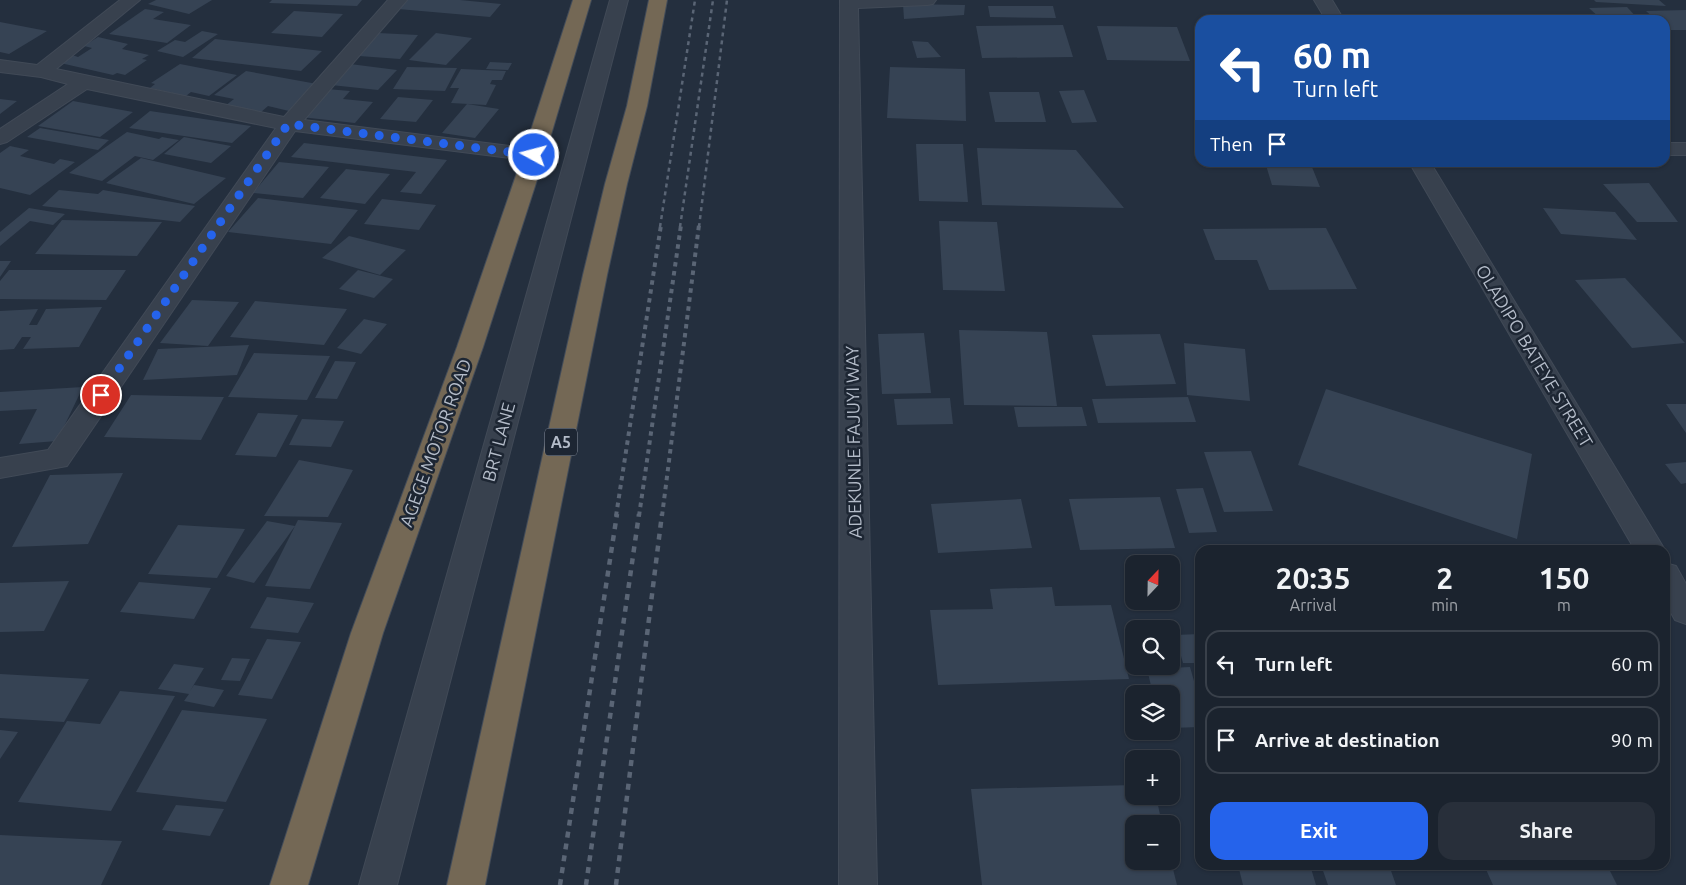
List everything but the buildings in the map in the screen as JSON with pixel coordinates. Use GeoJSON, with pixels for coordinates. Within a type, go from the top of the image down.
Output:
{"type":"FeatureCollection","features":[{"type":"Feature","properties":{"kind":"highway","name":"AGEGE MOTOR ROAD"},"geometry":{"type":"LineString","coordinates":[[289,885],[367,633],[470,347],[534,155],[582,0]]}},
{"type":"Feature","properties":{"kind":"highway","name":"A5"},"geometry":{"type":"LineString","coordinates":[[466,885],[595,275],[616,184],[637,106],[658,0]]}},
{"type":"Feature","properties":{"kind":"street"},"geometry":{"type":"LineString","coordinates":[[41,71],[131,0]]}},
{"type":"Feature","properties":{"kind":"street"},"geometry":{"type":"LineString","coordinates":[[0,468],[56,459],[288,124],[398,0]]}},
{"type":"Feature","properties":{"kind":"street","name":"BRT LANE"},"geometry":{"type":"LineString","coordinates":[[378,885],[619,0]]}},
{"type":"Feature","properties":{"kind":"street"},"geometry":{"type":"LineString","coordinates":[[849,2],[927,0]]}},
{"type":"Feature","properties":{"kind":"street"},"geometry":{"type":"LineString","coordinates":[[1323,0],[1332,15]]}},
{"type":"Feature","properties":{"kind":"street","name":"ADEKUNLE FAJUYI WAY"},"geometry":{"type":"LineString","coordinates":[[849,2],[858,885]]}},
{"type":"Feature","properties":{"kind":"street"},"geometry":{"type":"LineString","coordinates":[[0,66],[41,71],[84,82],[288,124],[534,155]]}},
{"type":"Feature","properties":{"kind":"street"},"geometry":{"type":"LineString","coordinates":[[0,138],[84,82]]}},
{"type":"Feature","properties":{"kind":"street"},"geometry":{"type":"LineString","coordinates":[[1670,149],[1686,149]]}},
{"type":"Feature","properties":{"kind":"street","name":"OLADIPO BATEYE STREET"},"geometry":{"type":"LineString","coordinates":[[1422,167],[1647,545]]}},
{"type":"Feature","properties":{"kind":"street"},"geometry":{"type":"LineString","coordinates":[[1670,584],[1686,611]]}},
{"type":"Feature","properties":{"kind":"railway"},"geometry":{"type":"LineString","coordinates":[[660,227],[695,0]]}},
{"type":"Feature","properties":{"kind":"railway"},"geometry":{"type":"LineString","coordinates":[[680,227],[713,0]]}},
{"type":"Feature","properties":{"kind":"railway"},"geometry":{"type":"LineString","coordinates":[[699,227],[727,0]]}},
{"type":"Feature","properties":{"kind":"railway"},"geometry":{"type":"LineString","coordinates":[[616,516],[661,225]]}},
{"type":"Feature","properties":{"kind":"railway"},"geometry":{"type":"LineString","coordinates":[[639,516],[681,225]]}},
{"type":"Feature","properties":{"kind":"railway"},"geometry":{"type":"LineString","coordinates":[[662,516],[699,225]]}},
{"type":"Feature","properties":{"kind":"railway"},"geometry":{"type":"LineString","coordinates":[[560,885],[617,514]]}},
{"type":"Feature","properties":{"kind":"railway"},"geometry":{"type":"LineString","coordinates":[[586,885],[639,514]]}},
{"type":"Feature","properties":{"kind":"railway"},"geometry":{"type":"LineString","coordinates":[[616,885],[662,514]]}},
{"type":"Feature","properties":{"kind":"route"},"geometry":{"type":"LineString","coordinates":[[101,395],[288,124],[534,155]]}}]}
